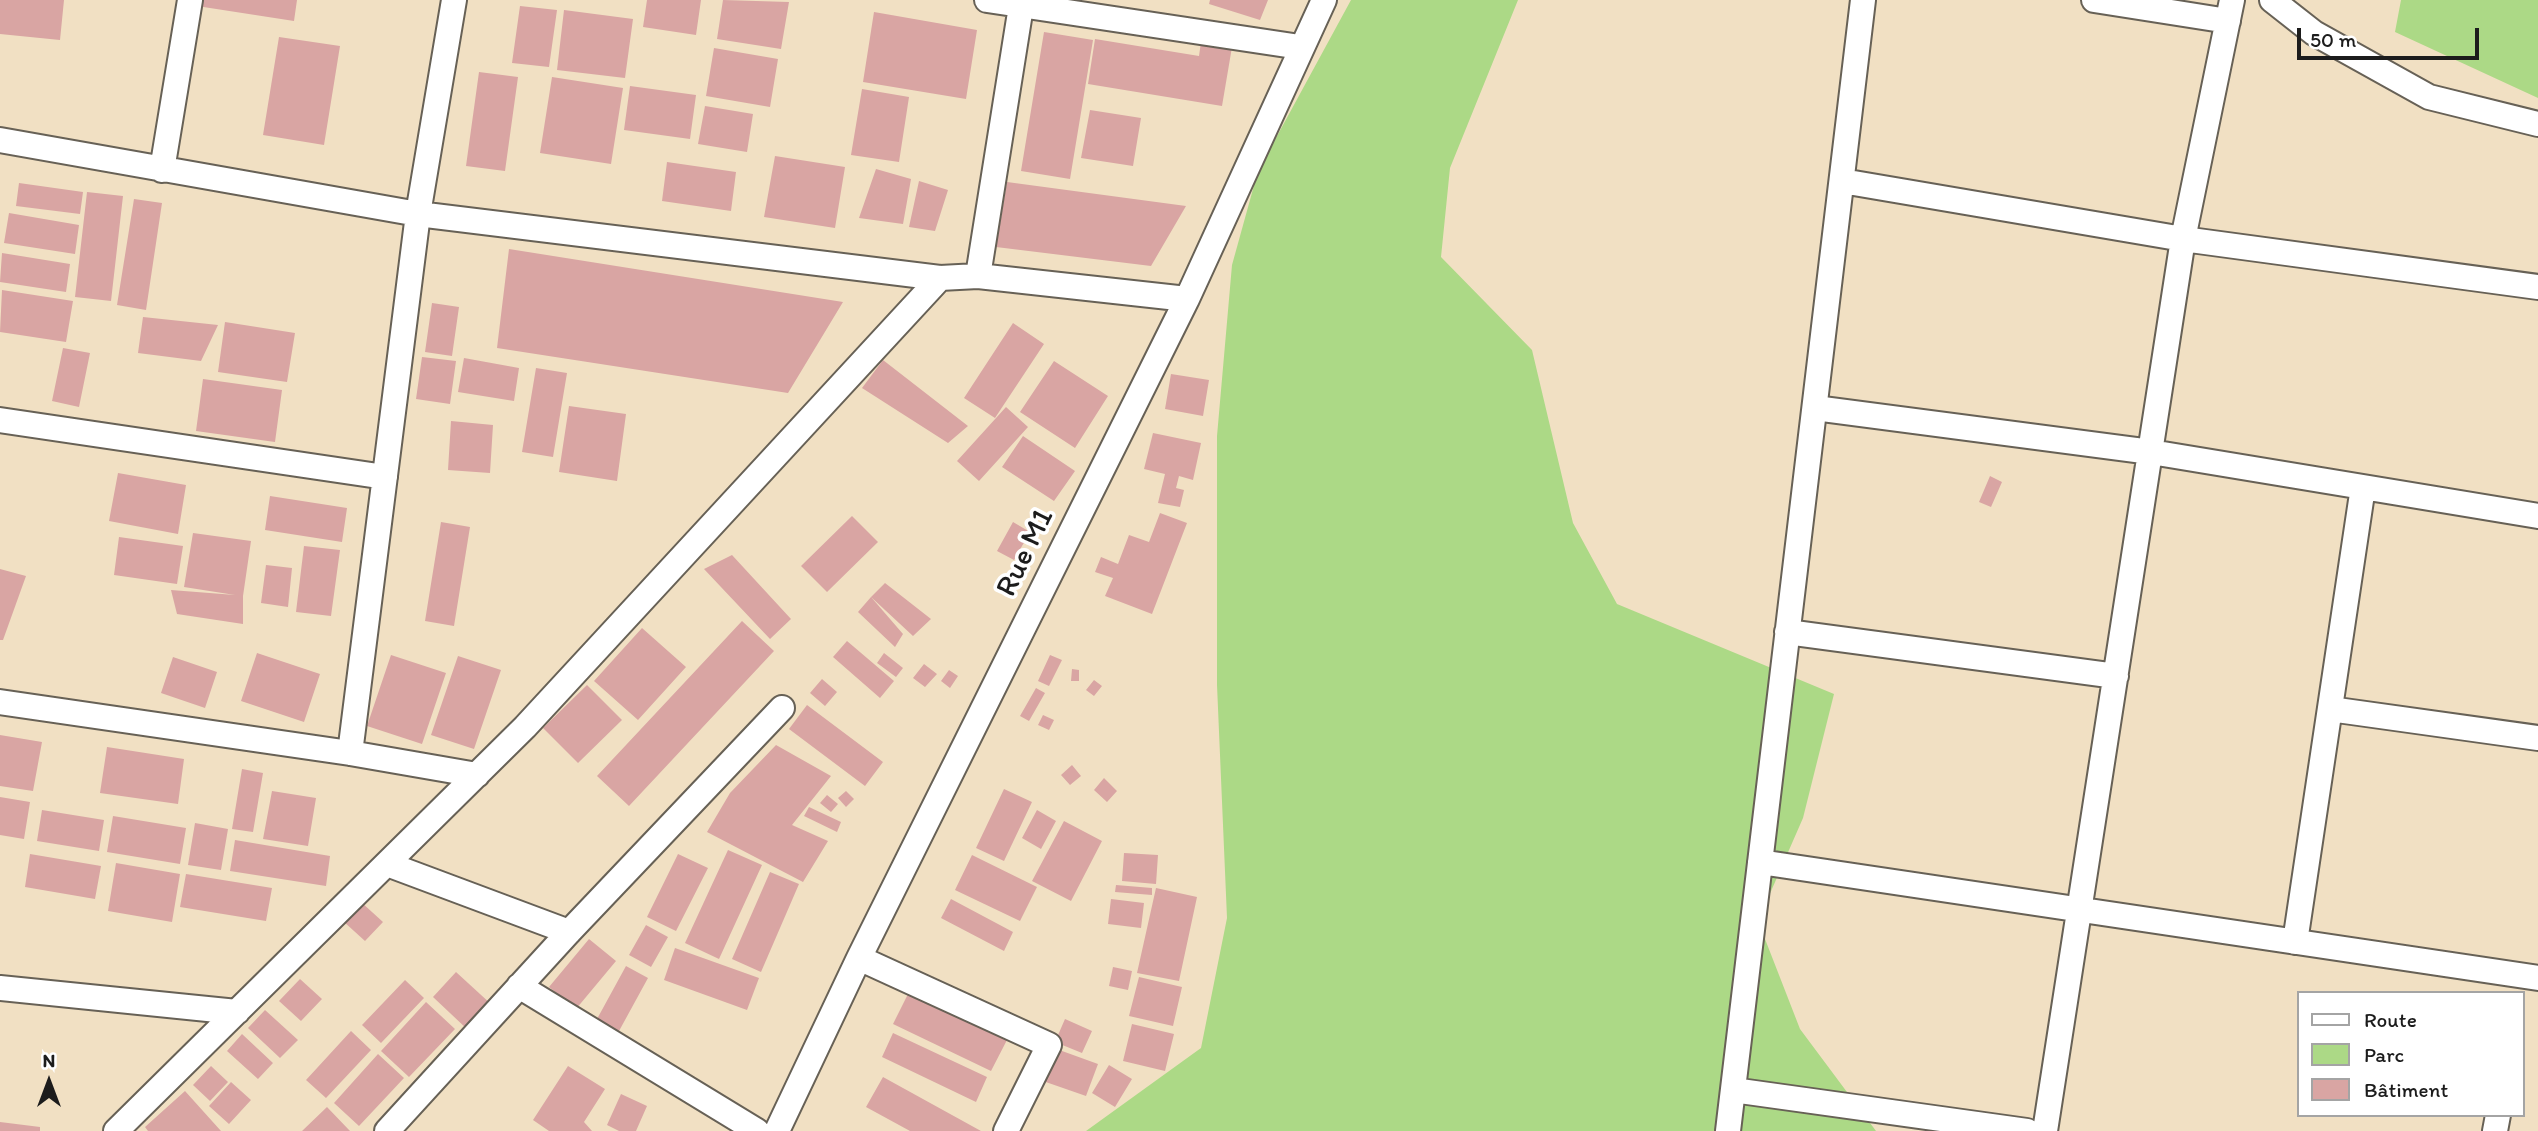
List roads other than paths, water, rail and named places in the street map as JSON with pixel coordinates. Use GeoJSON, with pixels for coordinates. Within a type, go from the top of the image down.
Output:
{"type":"FeatureCollection","features":[{"type":"Feature","properties":{"kind":"street"},"geometry":{"type":"LineString","coordinates":[[162,170],[190,0]]}},
{"type":"Feature","properties":{"kind":"street"},"geometry":{"type":"LineString","coordinates":[[350,752],[418,214],[454,0]]}},
{"type":"Feature","properties":{"kind":"street"},"geometry":{"type":"LineString","coordinates":[[987,0],[1300,47]]}},
{"type":"Feature","properties":{"kind":"street","name":"Rue M1"},"geometry":{"type":"LineString","coordinates":[[777,1131],[859,958],[1187,299],[1300,47],[1324,0]]}},
{"type":"Feature","properties":{"kind":"street"},"geometry":{"type":"LineString","coordinates":[[1728,1131],[1863,0]]}},
{"type":"Feature","properties":{"kind":"street"},"geometry":{"type":"LineString","coordinates":[[2045,1131],[2183,239],[2230,11],[2094,0]]}},
{"type":"Feature","properties":{"kind":"street"},"geometry":{"type":"LineString","coordinates":[[2272,0],[2314,33],[2430,97],[2538,124]]}},
{"type":"Feature","properties":{"kind":"street"},"geometry":{"type":"LineString","coordinates":[[978,276],[1021,3]]}},
{"type":"Feature","properties":{"kind":"street"},"geometry":{"type":"LineString","coordinates":[[0,140],[418,214],[940,278],[978,276],[1187,299]]}},
{"type":"Feature","properties":{"kind":"street"},"geometry":{"type":"LineString","coordinates":[[1842,181],[2183,239],[2538,287]]}},
{"type":"Feature","properties":{"kind":"street"},"geometry":{"type":"LineString","coordinates":[[116,1131],[525,727],[940,278]]}},
{"type":"Feature","properties":{"kind":"street"},"geometry":{"type":"LineString","coordinates":[[1815,408],[2151,452],[2538,516]]}},
{"type":"Feature","properties":{"kind":"street"},"geometry":{"type":"LineString","coordinates":[[0,420],[385,477]]}},
{"type":"Feature","properties":{"kind":"street"},"geometry":{"type":"LineString","coordinates":[[2295,942],[2363,487]]}},
{"type":"Feature","properties":{"kind":"street"},"geometry":{"type":"LineString","coordinates":[[1787,632],[2116,677]]}},
{"type":"Feature","properties":{"kind":"street"},"geometry":{"type":"LineString","coordinates":[[0,702],[350,752],[477,775]]}},
{"type":"Feature","properties":{"kind":"street"},"geometry":{"type":"LineString","coordinates":[[387,1131],[569,932],[782,708]]}},
{"type":"Feature","properties":{"kind":"street"},"geometry":{"type":"LineString","coordinates":[[2330,709],[2538,738]]}},
{"type":"Feature","properties":{"kind":"street"},"geometry":{"type":"LineString","coordinates":[[1760,862],[2295,942],[2525,982]]}},
{"type":"Feature","properties":{"kind":"street"},"geometry":{"type":"LineString","coordinates":[[387,864],[569,932]]}},
{"type":"Feature","properties":{"kind":"street"},"geometry":{"type":"LineString","coordinates":[[859,958],[1049,1045],[1006,1131]]}},
{"type":"Feature","properties":{"kind":"street"},"geometry":{"type":"LineString","coordinates":[[519,986],[758,1131]]}},
{"type":"Feature","properties":{"kind":"street"},"geometry":{"type":"LineString","coordinates":[[0,988],[237,1012]]}},
{"type":"Feature","properties":{"kind":"street"},"geometry":{"type":"LineString","coordinates":[[1733,1090],[2027,1131]]}}]}
